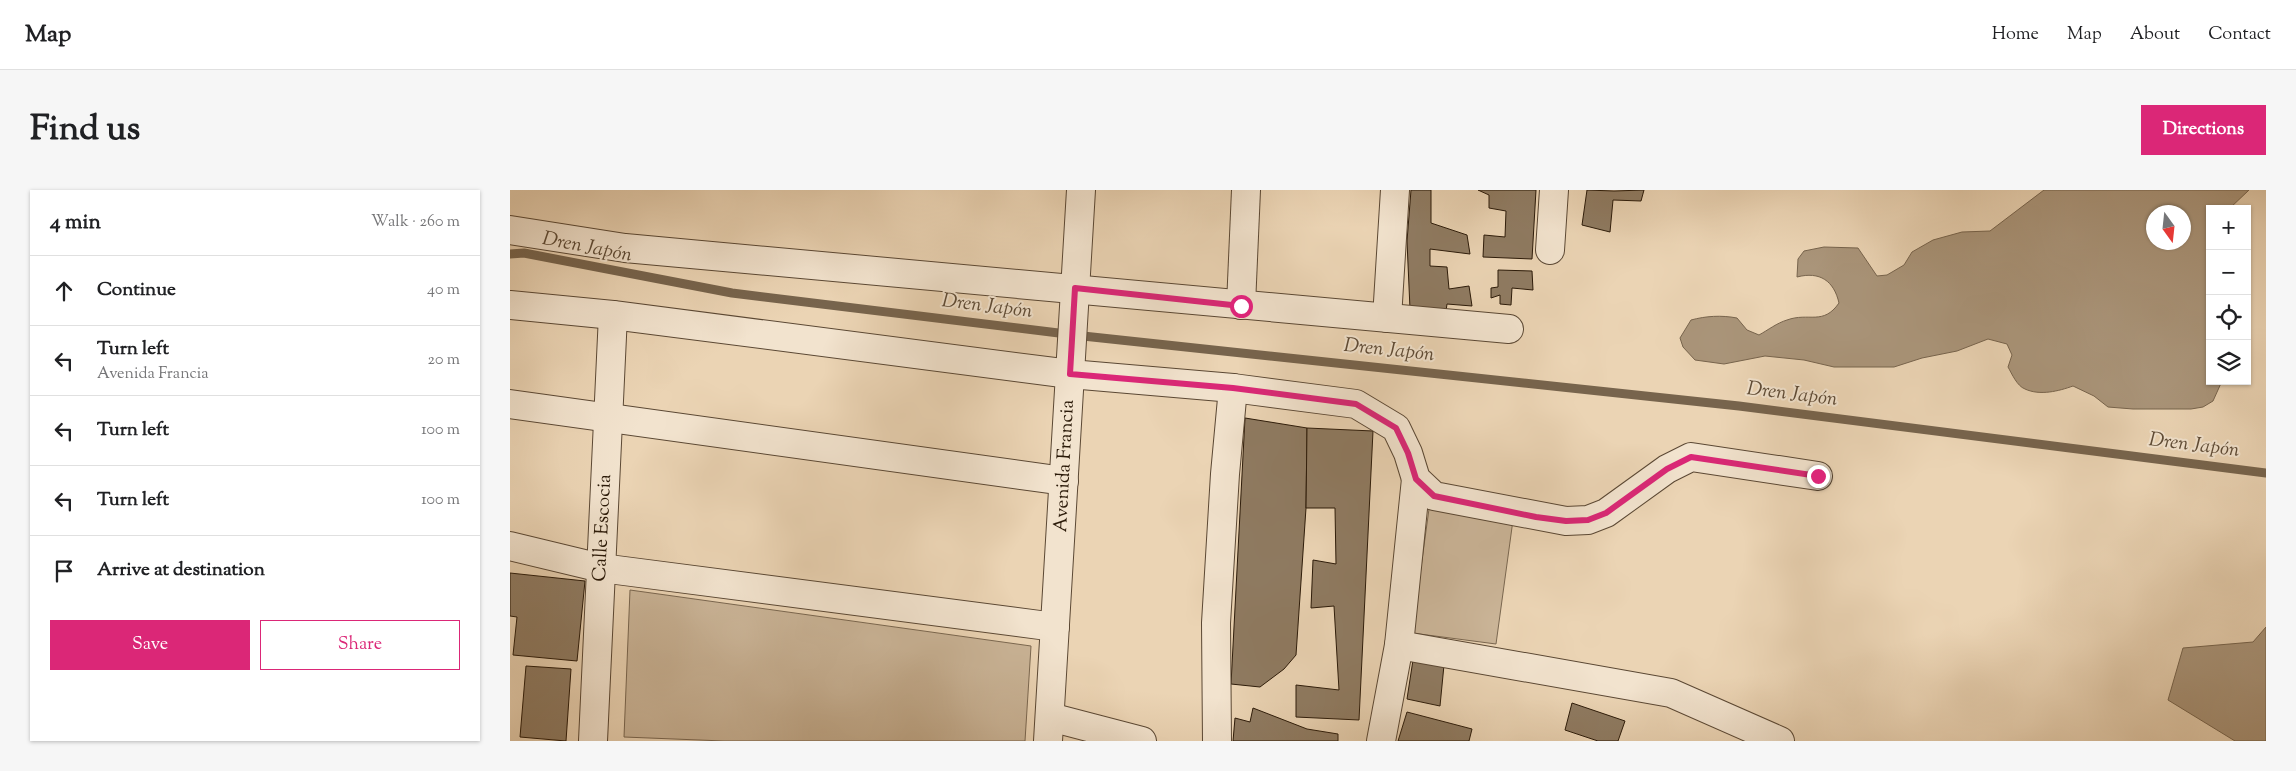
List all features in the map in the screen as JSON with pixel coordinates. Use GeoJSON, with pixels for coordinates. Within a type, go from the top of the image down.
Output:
{"type":"FeatureCollection","features":[{"type":"Feature","properties":{"kind":"street","name":"Avenida Francia"},"geometry":{"type":"LineString","coordinates":[[1049,729],[1081,190]]}},
{"type":"Feature","properties":{"kind":"street"},"geometry":{"type":"LineString","coordinates":[[1241,306],[1246,190]]}},
{"type":"Feature","properties":{"kind":"street"},"geometry":{"type":"LineString","coordinates":[[1387,318],[1395,190]]}},
{"type":"Feature","properties":{"kind":"street"},"geometry":{"type":"LineString","coordinates":[[1550,250],[1554,190]]}},
{"type":"Feature","properties":{"kind":"street"},"geometry":{"type":"LineString","coordinates":[[510,230],[625,248],[1074,298],[1241,306],[1509,329]]}},
{"type":"Feature","properties":{"kind":"street"},"geometry":{"type":"LineString","coordinates":[[510,305],[613,315],[1070,368],[1356,404],[1396,428],[1408,453],[1416,479],[1399,645],[1381,741]]}},
{"type":"Feature","properties":{"kind":"street","name":"Calle Escocia"},"geometry":{"type":"LineString","coordinates":[[593,741],[613,315]]}},
{"type":"Feature","properties":{"kind":"street"},"geometry":{"type":"LineString","coordinates":[[1216,741],[1216,623],[1225,474],[1233,388]]}},
{"type":"Feature","properties":{"kind":"street"},"geometry":{"type":"LineString","coordinates":[[510,404],[608,416],[1064,481]]}},
{"type":"Feature","properties":{"kind":"street"},"geometry":{"type":"LineString","coordinates":[[1416,479],[1434,496],[1536,517],[1566,521],[1588,520],[1606,513],[1667,469],[1691,457],[1818,476]]}},
{"type":"Feature","properties":{"kind":"street"},"geometry":{"type":"LineString","coordinates":[[510,546],[601,568],[1055,627]]}},
{"type":"Feature","properties":{"kind":"street"},"geometry":{"type":"LineString","coordinates":[[1399,645],[1671,693],[1780,741]]}},
{"type":"Feature","properties":{"kind":"street"},"geometry":{"type":"LineString","coordinates":[[1049,729],[1142,741]]}},
{"type":"Feature","properties":{"kind":"shaded area"},"geometry":{"type":"Polygon","coordinates":[[[2044,190],[2249,190],[2233,205],[2206,205],[2206,385],[2220,385],[2213,401],[2203,407],[2191,409],[2133,409],[2108,407],[2094,396],[2073,386],[2049,392],[2031,391],[2025,389],[2015,380],[2008,367],[2012,355],[2007,344],[1988,339],[1957,351],[1922,358],[1894,367],[1834,367],[1804,360],[1765,356],[1724,364],[1695,360],[1683,347],[1680,338],[1691,320],[1714,316],[1737,318],[1747,330],[1759,335],[1787,320],[1821,316],[1833,310],[1839,303],[1837,295],[1830,284],[1813,275],[1797,277],[1798,259],[1804,251],[1824,247],[1858,248],[1877,276],[1887,275],[1904,265],[1912,252],[1933,240],[1962,232],[1990,231],[2044,190]]]}},
{"type":"Feature","properties":{"kind":"shaded area"},"geometry":{"type":"Polygon","coordinates":[[[1429,509],[1513,520],[1496,644],[1412,633],[1429,509]]]}},
{"type":"Feature","properties":{"kind":"shaded area"},"geometry":{"type":"Polygon","coordinates":[[[630,590],[1031,646],[1025,741],[724,741],[624,737],[630,590]]]}},
{"type":"Feature","properties":{"kind":"shaded area"},"geometry":{"type":"Polygon","coordinates":[[[2266,627],[2266,741],[2235,741],[2168,700],[2183,648],[2253,642],[2266,627]]]}},
{"type":"Feature","properties":{"kind":"building"},"geometry":{"type":"Polygon","coordinates":[[[1411,190],[1431,190],[1431,223],[1467,235],[1470,254],[1430,249],[1430,266],[1447,267],[1449,289],[1469,286],[1472,306],[1447,304],[1446,311],[1410,309],[1407,241],[1411,190]]]}},
{"type":"Feature","properties":{"kind":"building"},"geometry":{"type":"Polygon","coordinates":[[[1478,190],[1536,190],[1532,259],[1483,257],[1484,235],[1505,237],[1506,211],[1489,208],[1489,195],[1478,190]]]}},
{"type":"Feature","properties":{"kind":"building"},"geometry":{"type":"Polygon","coordinates":[[[1587,190],[1644,190],[1641,201],[1613,200],[1610,232],[1582,225],[1587,190]]]}},
{"type":"Feature","properties":{"kind":"building"},"geometry":{"type":"Polygon","coordinates":[[[1498,270],[1532,271],[1533,290],[1512,288],[1511,305],[1500,304],[1500,295],[1491,298],[1491,288],[1498,287],[1498,270]]]}},
{"type":"Feature","properties":{"kind":"building"},"geometry":{"type":"Polygon","coordinates":[[[1245,418],[1307,428],[1306,508],[1296,655],[1284,669],[1260,687],[1231,684],[1245,418]]]}},
{"type":"Feature","properties":{"kind":"building"},"geometry":{"type":"Polygon","coordinates":[[[1307,428],[1373,431],[1359,720],[1296,717],[1296,685],[1339,690],[1334,606],[1311,608],[1313,560],[1336,564],[1335,508],[1306,508],[1307,428]]]}},
{"type":"Feature","properties":{"kind":"building"},"geometry":{"type":"Polygon","coordinates":[[[510,573],[585,581],[577,661],[513,655],[517,617],[510,616],[510,573]]]}},
{"type":"Feature","properties":{"kind":"building"},"geometry":{"type":"Polygon","coordinates":[[[1413,660],[1444,665],[1440,706],[1407,699],[1413,660]]]}},
{"type":"Feature","properties":{"kind":"building"},"geometry":{"type":"Polygon","coordinates":[[[526,666],[571,669],[566,741],[520,737],[526,666]]]}},
{"type":"Feature","properties":{"kind":"building"},"geometry":{"type":"Polygon","coordinates":[[[1572,703],[1625,721],[1618,741],[1598,741],[1565,730],[1572,703]]]}},
{"type":"Feature","properties":{"kind":"building"},"geometry":{"type":"Polygon","coordinates":[[[1253,708],[1307,729],[1338,734],[1338,741],[1233,741],[1235,718],[1250,722],[1253,708]]]}},
{"type":"Feature","properties":{"kind":"building"},"geometry":{"type":"Polygon","coordinates":[[[1407,712],[1472,729],[1469,741],[1398,741],[1407,712]]]}},
{"type":"Feature","properties":{"kind":"waterway","name":"Dren Japón"},"geometry":{"type":"LineString","coordinates":[[510,254],[524,253],[732,293],[1083,336],[1739,406],[2266,473]]}},
{"type":"Feature","properties":{"kind":"route"},"geometry":{"type":"LineString","coordinates":[[1241,306],[1075,288],[1070,374],[1233,388],[1356,404],[1396,428],[1408,453],[1416,479],[1434,496],[1536,517],[1566,521],[1588,520],[1606,513],[1667,469],[1691,457],[1818,476]]}}]}
